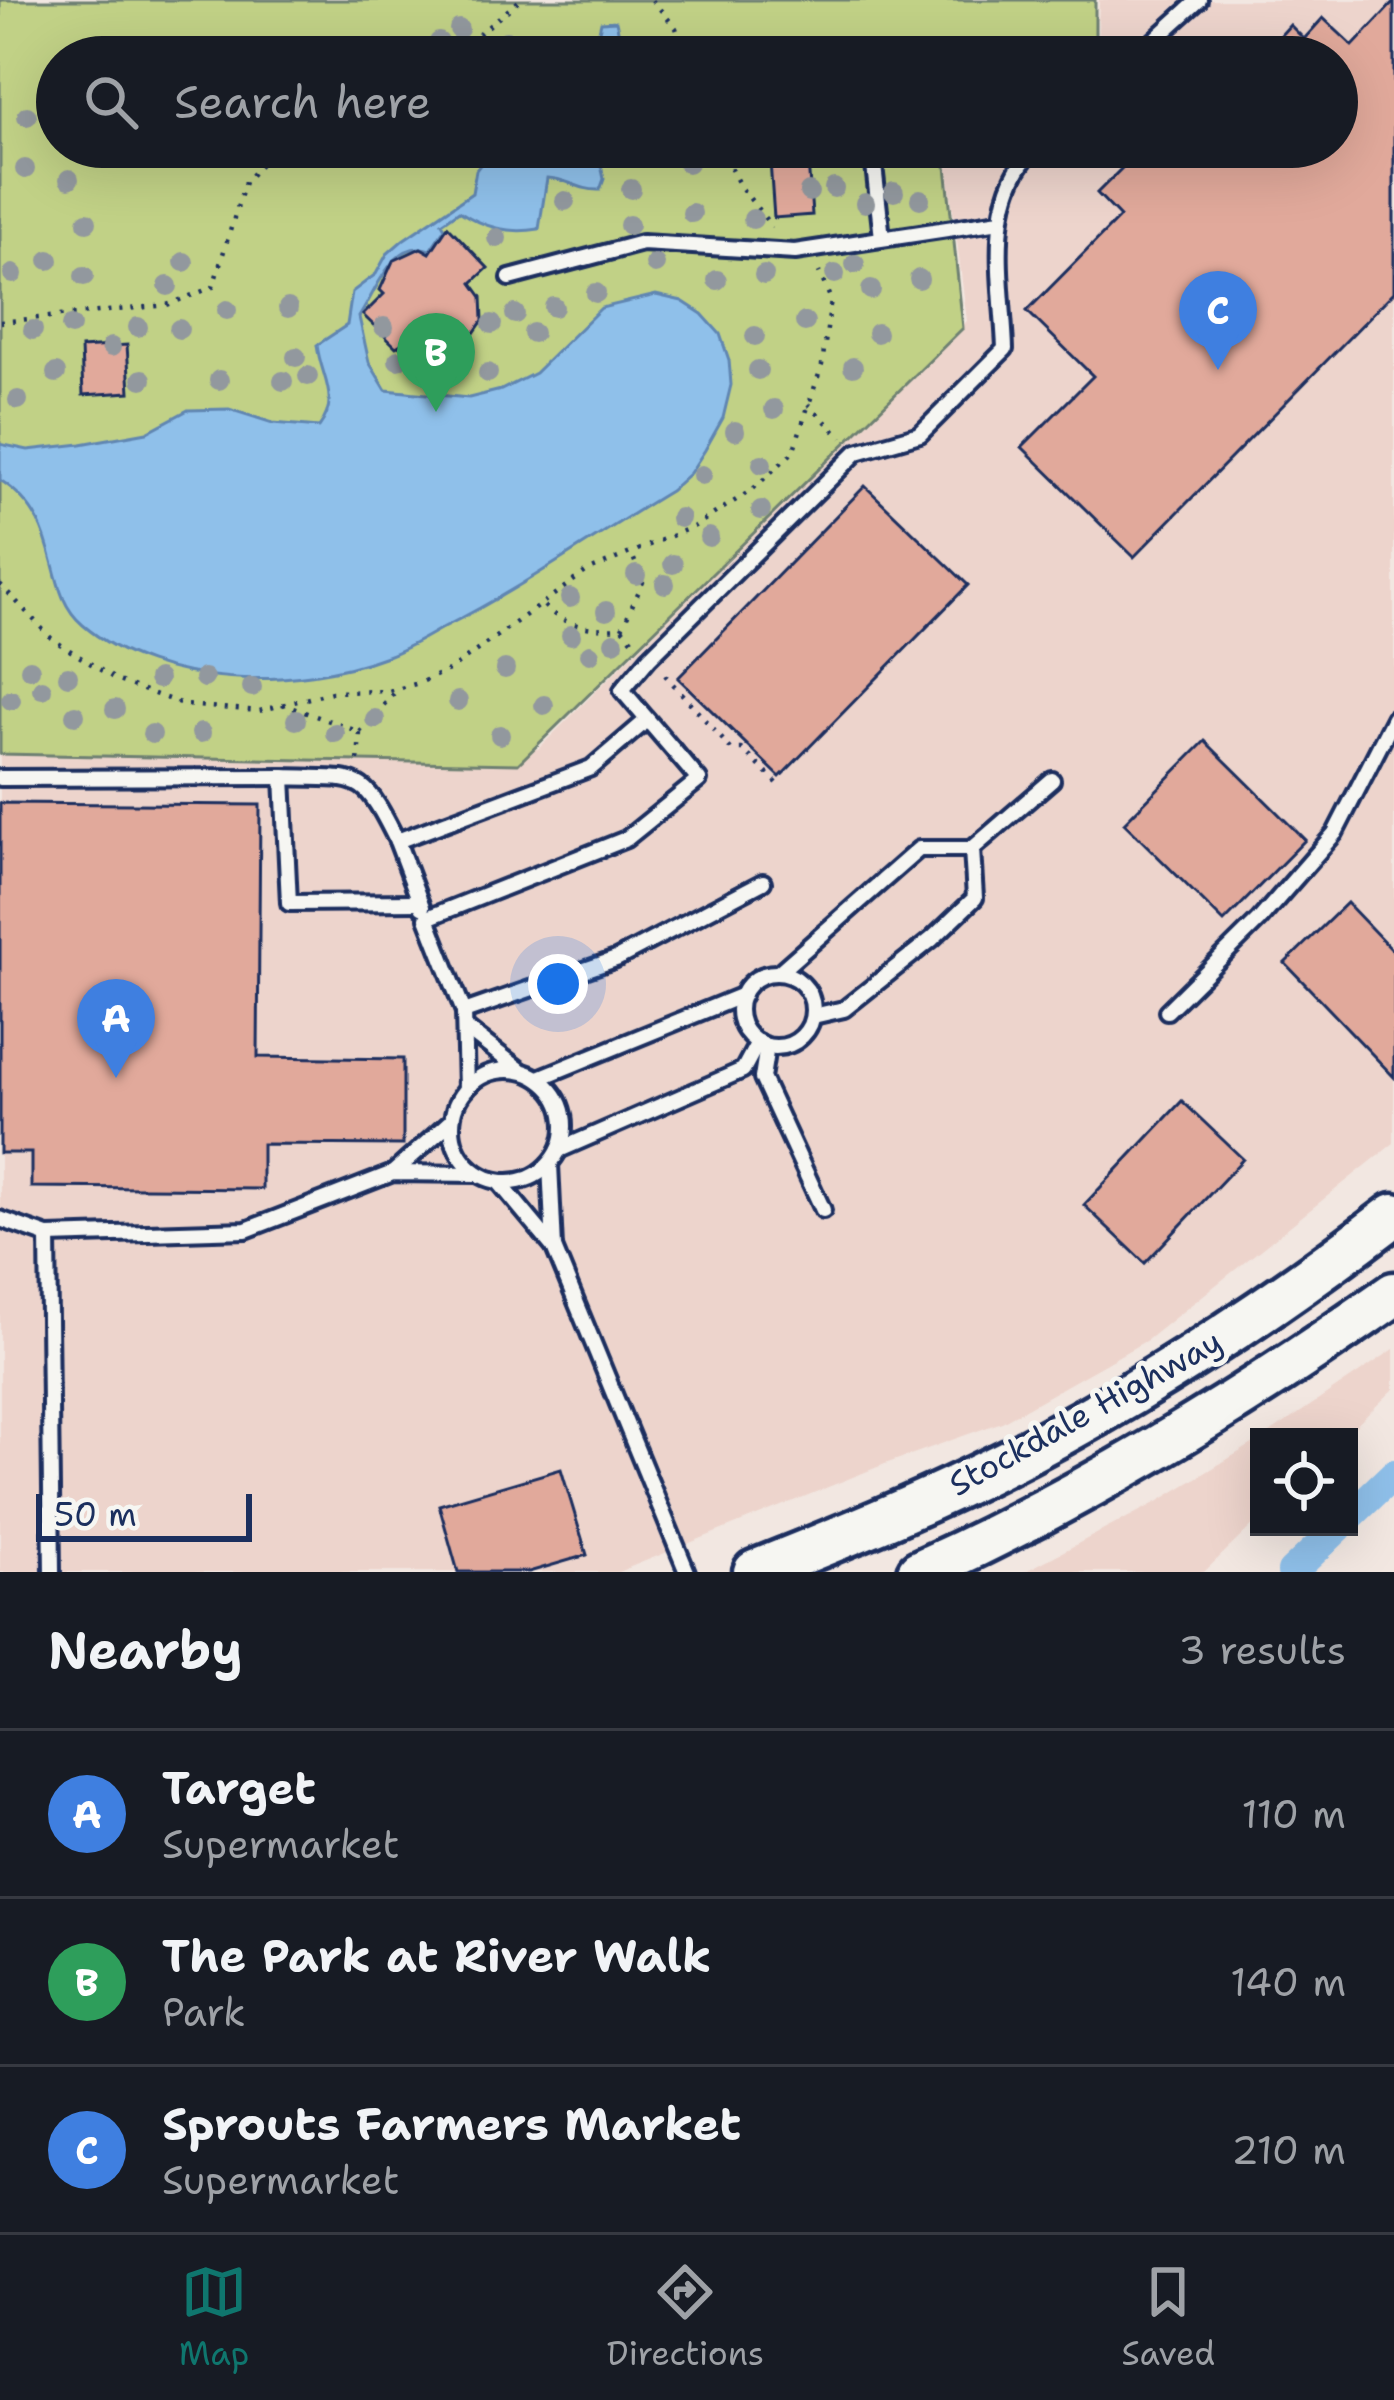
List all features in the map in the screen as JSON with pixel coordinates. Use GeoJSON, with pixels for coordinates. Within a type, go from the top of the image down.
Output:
{"type":"FeatureCollection","features":[{"type":"Feature","properties":{"kind":"main road","name":"Stockdale Highway"},"geometry":{"type":"LineString","coordinates":[[755,1572],[977,1477],[1100,1410],[1241,1323],[1394,1215]]}},
{"type":"Feature","properties":{"kind":"main road","name":"Stockdale Highway"},"geometry":{"type":"LineString","coordinates":[[919,1572],[1028,1519],[1190,1429],[1394,1294]]}},
{"type":"Feature","properties":{"kind":"lane"},"geometry":{"type":"LineString","coordinates":[[1159,36],[1199,0]]}},
{"type":"Feature","properties":{"kind":"lane"},"geometry":{"type":"LineString","coordinates":[[874,168],[882,238]]}},
{"type":"Feature","properties":{"kind":"lane"},"geometry":{"type":"LineString","coordinates":[[283,777],[289,903],[423,910],[626,839],[699,780],[622,690],[856,452],[920,434],[1005,350],[1000,220],[1012,178],[1020,168]]}},
{"type":"Feature","properties":{"kind":"lane"},"geometry":{"type":"LineString","coordinates":[[510,278],[641,243],[795,252],[1000,220]]}},
{"type":"Feature","properties":{"kind":"lane"},"geometry":{"type":"LineString","coordinates":[[1167,1011],[1259,920],[1335,833],[1394,718]]}},
{"type":"Feature","properties":{"kind":"lane"},"geometry":{"type":"LineString","coordinates":[[397,841],[591,768],[647,720]]}},
{"type":"Feature","properties":{"kind":"lane"},"geometry":{"type":"LineString","coordinates":[[0,778],[352,780],[373,792],[397,841],[467,1029],[466,1088],[452,1120],[392,1173],[246,1230],[48,1236],[0,1219]]}},
{"type":"Feature","properties":{"kind":"lane"},"geometry":{"type":"LineString","coordinates":[[539,1078],[743,994],[755,980],[778,973],[919,850],[972,848],[1052,780]]}},
{"type":"Feature","properties":{"kind":"lane"},"geometry":{"type":"LineString","coordinates":[[813,1016],[844,1009],[975,898],[972,848]]}},
{"type":"Feature","properties":{"kind":"lane"},"geometry":{"type":"LineString","coordinates":[[464,1012],[616,959],[764,882]]}},
{"type":"Feature","properties":{"kind":"lane"},"geometry":{"type":"LineString","coordinates":[[762,1044],[791,1044],[813,1016],[808,991],[790,975],[778,973]]}},
{"type":"Feature","properties":{"kind":"lane"},"geometry":{"type":"LineString","coordinates":[[743,994],[741,1022],[762,1044],[762,1078],[823,1210]]}},
{"type":"Feature","properties":{"kind":"lane"},"geometry":{"type":"LineString","coordinates":[[467,1029],[522,1071],[539,1078],[561,1106],[565,1123],[554,1157],[554,1248]]}},
{"type":"Feature","properties":{"kind":"lane"},"geometry":{"type":"LineString","coordinates":[[392,1173],[529,1179],[554,1157],[743,1070],[762,1044]]}},
{"type":"Feature","properties":{"kind":"lane"},"geometry":{"type":"LineString","coordinates":[[466,1088],[487,1073],[522,1071]]}},
{"type":"Feature","properties":{"kind":"lane"},"geometry":{"type":"LineString","coordinates":[[452,1120],[455,1147],[477,1174]]}},
{"type":"Feature","properties":{"kind":"lane"},"geometry":{"type":"LineString","coordinates":[[499,1181],[554,1248],[687,1572]]}},
{"type":"Feature","properties":{"kind":"lane"},"geometry":{"type":"LineString","coordinates":[[48,1236],[52,1572]]}},
{"type":"Feature","properties":{"kind":"path"},"geometry":{"type":"LineString","coordinates":[[476,36],[520,0]]}},
{"type":"Feature","properties":{"kind":"path"},"geometry":{"type":"LineString","coordinates":[[652,0],[679,36]]}},
{"type":"Feature","properties":{"kind":"path"},"geometry":{"type":"LineString","coordinates":[[659,9],[666,0]]}},
{"type":"Feature","properties":{"kind":"path"},"geometry":{"type":"LineString","coordinates":[[0,322],[166,305],[214,287],[245,182],[257,168]]}},
{"type":"Feature","properties":{"kind":"path"},"geometry":{"type":"LineString","coordinates":[[0,584],[52,639],[118,681],[185,705],[259,711],[332,692],[399,688],[451,669],[587,571],[695,526],[752,490],[793,452],[822,365],[831,300],[819,272],[795,252],[730,168]]}},
{"type":"Feature","properties":{"kind":"path"},"geometry":{"type":"LineString","coordinates":[[808,404],[856,452]]}},
{"type":"Feature","properties":{"kind":"path"},"geometry":{"type":"LineString","coordinates":[[622,628],[643,582],[631,552]]}},
{"type":"Feature","properties":{"kind":"path"},"geometry":{"type":"LineString","coordinates":[[544,606],[560,621],[622,628]]}},
{"type":"Feature","properties":{"kind":"path"},"geometry":{"type":"LineString","coordinates":[[622,628],[731,749],[742,749],[777,783]]}},
{"type":"Feature","properties":{"kind":"path"},"geometry":{"type":"LineString","coordinates":[[352,780],[360,732],[399,688]]}},
{"type":"Feature","properties":{"kind":"path"},"geometry":{"type":"LineString","coordinates":[[282,704],[360,732]]}},
{"type":"Feature","properties":{"kind":"shaded area"},"geometry":{"type":"Polygon","coordinates":[[[1099,0],[1394,0],[1394,1143],[1147,1340],[1002,1422],[618,1572],[0,1572],[0,747],[538,749],[967,321],[948,168],[1358,168],[1358,36],[1098,36],[1099,0]]]}},
{"type":"Feature","properties":{"kind":"shaded area"},"geometry":{"type":"Polygon","coordinates":[[[1394,1349],[1394,1389],[1353,1428],[1277,1428],[1394,1349]]]}},
{"type":"Feature","properties":{"kind":"shaded area"},"geometry":{"type":"Polygon","coordinates":[[[1250,1445],[1250,1528],[1204,1572],[1024,1572],[1159,1501],[1250,1445]]]}},
{"type":"Feature","properties":{"kind":"green space"},"geometry":{"type":"Polygon","coordinates":[[[0,0],[1095,0],[1095,36],[36,36],[36,168],[946,168],[963,328],[518,764],[0,754],[0,0]]]}},
{"type":"Feature","properties":{"kind":"water"},"geometry":{"type":"Polygon","coordinates":[[[616,21],[619,36],[589,36],[598,35],[601,22],[616,21]]]}},
{"type":"Feature","properties":{"kind":"water"},"geometry":{"type":"Polygon","coordinates":[[[602,168],[604,179],[600,190],[547,178],[539,229],[497,228],[459,211],[442,223],[445,228],[430,250],[417,248],[396,259],[359,317],[369,362],[386,390],[469,398],[501,390],[535,373],[601,308],[656,295],[682,301],[720,334],[731,385],[723,418],[690,473],[670,491],[502,596],[402,650],[351,667],[271,678],[189,672],[150,662],[83,625],[61,593],[35,516],[0,480],[0,444],[28,450],[81,444],[147,432],[188,410],[229,409],[273,423],[319,427],[329,397],[317,345],[347,325],[352,292],[376,274],[387,254],[472,193],[476,170],[602,168]]]}},
{"type":"Feature","properties":{"kind":"building"},"geometry":{"type":"Polygon","coordinates":[[[1394,2],[1394,292],[1134,557],[1022,447],[1093,376],[1027,311],[1120,217],[1097,193],[1122,168],[1358,168],[1358,41],[1394,2]]]}},
{"type":"Feature","properties":{"kind":"building"},"geometry":{"type":"Polygon","coordinates":[[[1323,18],[1342,36],[1307,36],[1323,18]]]}},
{"type":"Feature","properties":{"kind":"building"},"geometry":{"type":"Polygon","coordinates":[[[1290,25],[1301,36],[1280,36],[1290,25]]]}},
{"type":"Feature","properties":{"kind":"building"},"geometry":{"type":"Polygon","coordinates":[[[770,168],[809,168],[812,215],[774,218],[770,168]]]}},
{"type":"Feature","properties":{"kind":"building"},"geometry":{"type":"Polygon","coordinates":[[[448,226],[488,268],[472,283],[482,297],[483,320],[467,343],[444,345],[418,334],[396,347],[363,315],[384,294],[380,290],[393,261],[421,248],[430,253],[448,226]]]}},
{"type":"Feature","properties":{"kind":"building"},"geometry":{"type":"Polygon","coordinates":[[[127,345],[130,392],[83,395],[81,348],[127,345]]]}},
{"type":"Feature","properties":{"kind":"building"},"geometry":{"type":"Polygon","coordinates":[[[865,486],[968,585],[780,777],[678,678],[865,486]]]}},
{"type":"Feature","properties":{"kind":"building"},"geometry":{"type":"Polygon","coordinates":[[[1205,741],[1305,840],[1224,922],[1124,823],[1205,741]]]}},
{"type":"Feature","properties":{"kind":"building"},"geometry":{"type":"Polygon","coordinates":[[[0,803],[260,805],[258,1057],[403,1059],[403,1145],[262,1144],[262,1189],[31,1187],[31,1153],[0,1153],[0,803]]]}},
{"type":"Feature","properties":{"kind":"building"},"geometry":{"type":"Polygon","coordinates":[[[1347,903],[1394,952],[1394,1077],[1285,963],[1347,903]]]}},
{"type":"Feature","properties":{"kind":"building"},"geometry":{"type":"Polygon","coordinates":[[[1182,1101],[1243,1159],[1145,1263],[1084,1205],[1182,1101]]]}},
{"type":"Feature","properties":{"kind":"building"},"geometry":{"type":"Polygon","coordinates":[[[561,1469],[587,1555],[529,1572],[458,1572],[439,1505],[561,1469]]]}},
{"type":"Feature","properties":{"kind":"waterway"},"geometry":{"type":"LineString","coordinates":[[1358,1508],[1394,1474]]}},
{"type":"Feature","properties":{"kind":"waterway"},"geometry":{"type":"LineString","coordinates":[[1292,1572],[1330,1536]]}},
{"type":"Feature","properties":{"kind":"place","name":"Sprouts Farmers Market"},"geometry":{"type":"Point","coordinates":[1218,370]}},
{"type":"Feature","properties":{"kind":"place","name":"The Park at River Walk"},"geometry":{"type":"Point","coordinates":[436,412]}},
{"type":"Feature","properties":{"kind":"place","name":"Target"},"geometry":{"type":"Point","coordinates":[116,1078]}}]}
